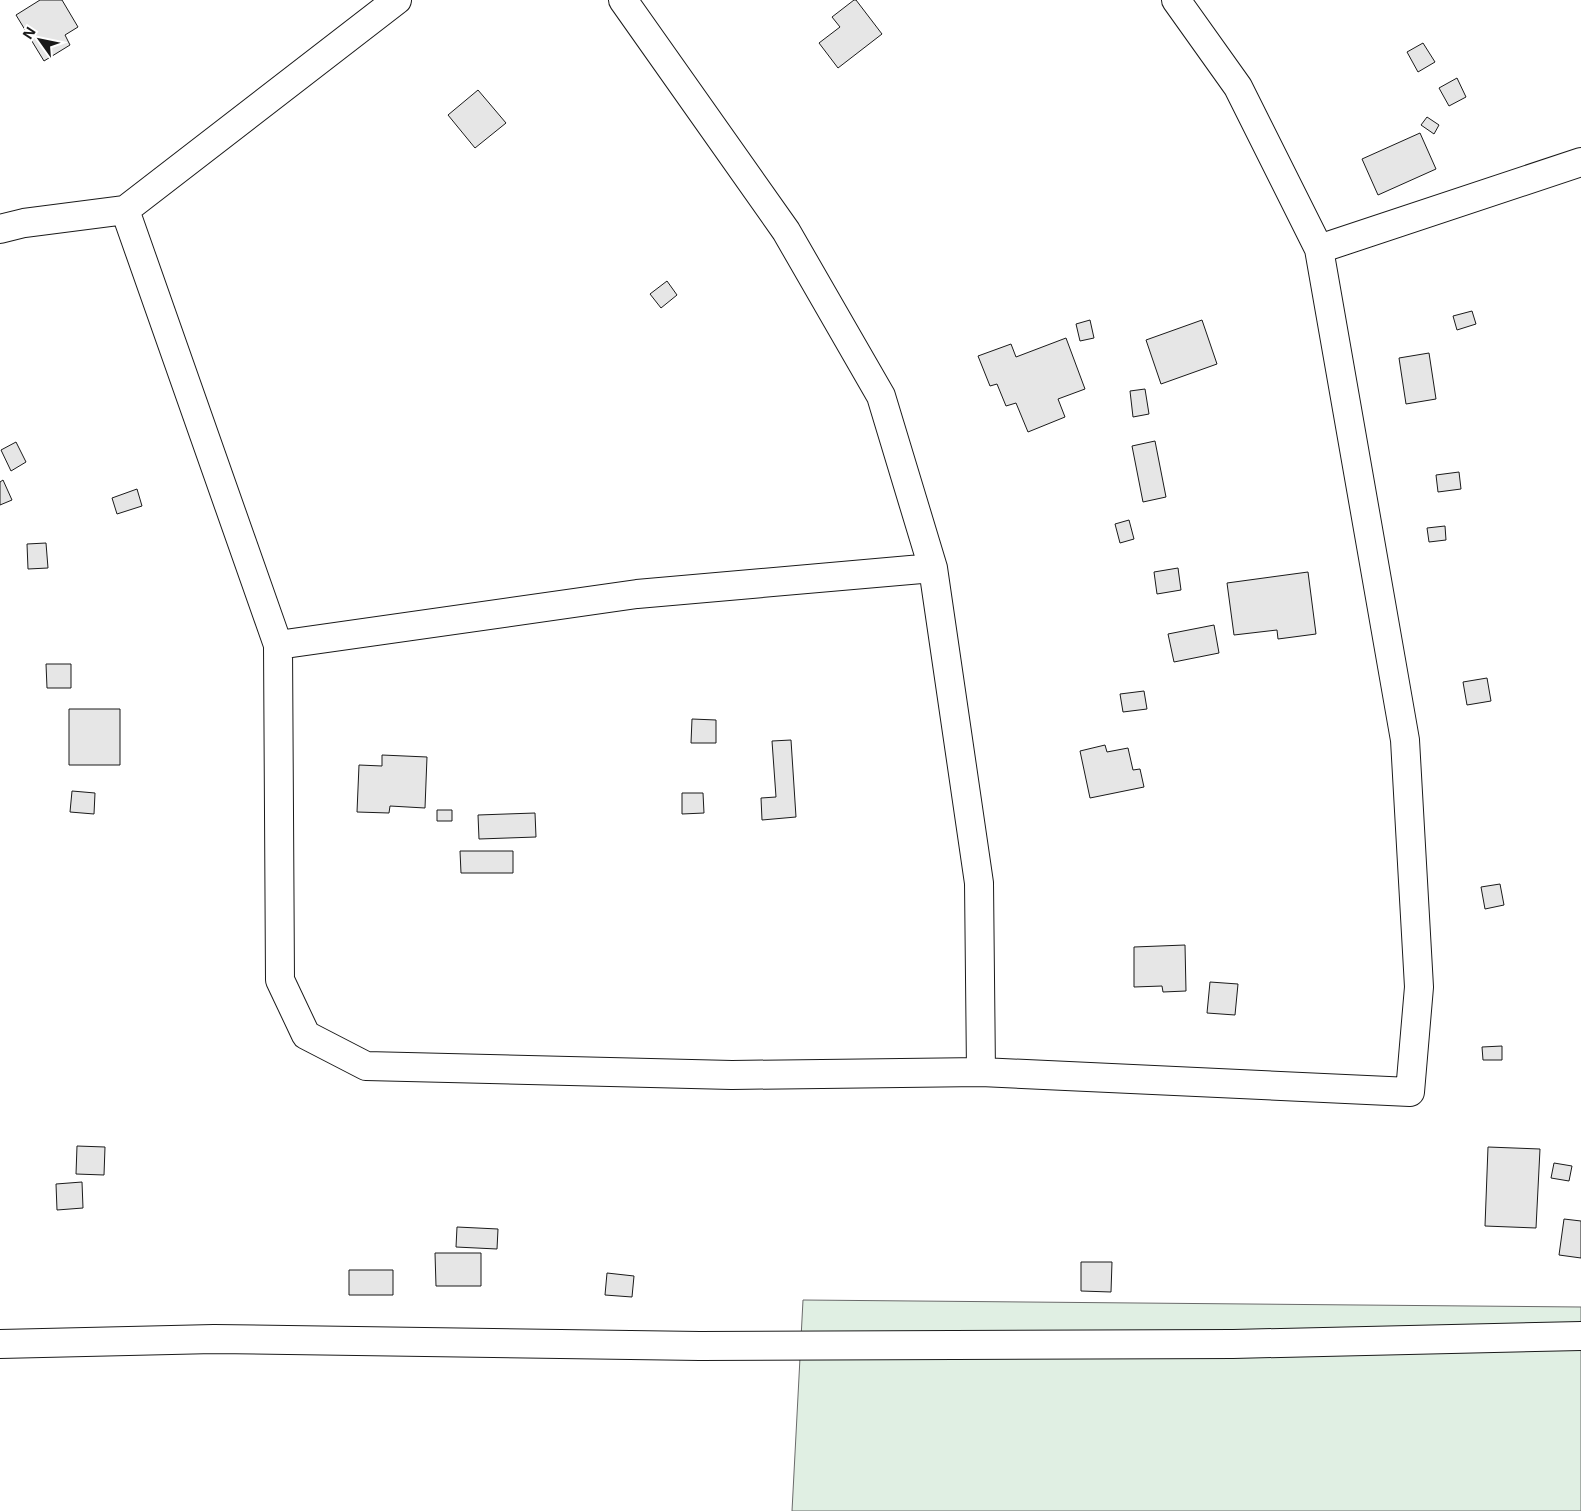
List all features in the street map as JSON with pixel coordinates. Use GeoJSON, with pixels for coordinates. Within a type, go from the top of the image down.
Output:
{"type":"FeatureCollection","features":[{"type":"Feature","properties":{"kind":"street"},"geometry":{"type":"LineString","coordinates":[[0,229],[24,223],[125,210],[397,0]]}},
{"type":"Feature","properties":{"kind":"street"},"geometry":{"type":"LineString","coordinates":[[623,0],[786,231],[881,396],[933,568],[979,882],[981,1072]]}},
{"type":"Feature","properties":{"kind":"street"},"geometry":{"type":"LineString","coordinates":[[125,210],[278,645],[280,980],[306,1035],[366,1066],[732,1075],[981,1072],[1410,1092],[1419,987],[1405,740],[1319,249],[1238,88],[1176,0]]}},
{"type":"Feature","properties":{"kind":"street"},"geometry":{"type":"LineString","coordinates":[[1319,249],[1581,162]]}},
{"type":"Feature","properties":{"kind":"street"},"geometry":{"type":"LineString","coordinates":[[278,645],[637,594],[933,568]]}},
{"type":"Feature","properties":{"kind":"street"},"geometry":{"type":"LineString","coordinates":[[0,1344],[214,1339],[700,1346],[1213,1344],[1581,1336]]}},
{"type":"Feature","properties":{"kind":"green space"},"geometry":{"type":"Polygon","coordinates":[[[803,1300],[1581,1307],[1581,1511],[792,1511],[803,1300]]]}},
{"type":"Feature","properties":{"kind":"building"},"geometry":{"type":"Polygon","coordinates":[[[40,0],[62,0],[78,27],[65,35],[70,45],[44,61],[16,15],[40,0]]]}},
{"type":"Feature","properties":{"kind":"building"},"geometry":{"type":"Polygon","coordinates":[[[856,0],[882,34],[838,68],[819,43],[840,27],[832,17],[856,0]]]}},
{"type":"Feature","properties":{"kind":"building"},"geometry":{"type":"Polygon","coordinates":[[[1423,43],[1435,62],[1418,72],[1407,52],[1423,43]]]}},
{"type":"Feature","properties":{"kind":"building"},"geometry":{"type":"Polygon","coordinates":[[[1457,78],[1466,97],[1449,106],[1439,88],[1457,78]]]}},
{"type":"Feature","properties":{"kind":"building"},"geometry":{"type":"Polygon","coordinates":[[[478,90],[506,123],[475,148],[448,115],[478,90]]]}},
{"type":"Feature","properties":{"kind":"building"},"geometry":{"type":"Polygon","coordinates":[[[1427,117],[1439,125],[1434,134],[1421,125],[1427,117]]]}},
{"type":"Feature","properties":{"kind":"building"},"geometry":{"type":"Polygon","coordinates":[[[1420,133],[1436,169],[1378,195],[1362,159],[1420,133]]]}},
{"type":"Feature","properties":{"kind":"building"},"geometry":{"type":"Polygon","coordinates":[[[667,281],[677,295],[661,308],[650,294],[667,281]]]}},
{"type":"Feature","properties":{"kind":"building"},"geometry":{"type":"Polygon","coordinates":[[[1472,311],[1476,324],[1457,330],[1453,316],[1472,311]]]}},
{"type":"Feature","properties":{"kind":"building"},"geometry":{"type":"Polygon","coordinates":[[[1090,320],[1094,338],[1080,341],[1076,324],[1090,320]]]}},
{"type":"Feature","properties":{"kind":"building"},"geometry":{"type":"Polygon","coordinates":[[[1202,320],[1217,364],[1161,384],[1146,340],[1202,320]]]}},
{"type":"Feature","properties":{"kind":"building"},"geometry":{"type":"Polygon","coordinates":[[[1066,338],[1085,389],[1058,399],[1065,417],[1028,432],[1016,403],[1006,406],[997,384],[990,386],[978,356],[1011,344],[1016,357],[1066,338]]]}},
{"type":"Feature","properties":{"kind":"building"},"geometry":{"type":"Polygon","coordinates":[[[1429,353],[1436,399],[1406,404],[1399,358],[1429,353]]]}},
{"type":"Feature","properties":{"kind":"building"},"geometry":{"type":"Polygon","coordinates":[[[1145,389],[1149,414],[1133,417],[1130,391],[1145,389]]]}},
{"type":"Feature","properties":{"kind":"building"},"geometry":{"type":"Polygon","coordinates":[[[1155,441],[1166,497],[1143,502],[1132,446],[1155,441]]]}},
{"type":"Feature","properties":{"kind":"building"},"geometry":{"type":"Polygon","coordinates":[[[16,442],[26,462],[11,471],[1,450],[16,442]]]}},
{"type":"Feature","properties":{"kind":"building"},"geometry":{"type":"Polygon","coordinates":[[[1459,472],[1461,489],[1438,492],[1436,475],[1459,472]]]}},
{"type":"Feature","properties":{"kind":"building"},"geometry":{"type":"Polygon","coordinates":[[[3,480],[12,500],[0,505],[0,482],[3,480]]]}},
{"type":"Feature","properties":{"kind":"building"},"geometry":{"type":"Polygon","coordinates":[[[137,489],[142,506],[117,514],[112,498],[137,489]]]}},
{"type":"Feature","properties":{"kind":"building"},"geometry":{"type":"Polygon","coordinates":[[[1129,520],[1134,539],[1120,543],[1115,524],[1129,520]]]}},
{"type":"Feature","properties":{"kind":"building"},"geometry":{"type":"Polygon","coordinates":[[[1445,526],[1446,540],[1429,542],[1427,528],[1445,526]]]}},
{"type":"Feature","properties":{"kind":"building"},"geometry":{"type":"Polygon","coordinates":[[[46,543],[48,568],[28,569],[27,544],[46,543]]]}},
{"type":"Feature","properties":{"kind":"building"},"geometry":{"type":"Polygon","coordinates":[[[1178,568],[1181,590],[1157,594],[1154,572],[1178,568]]]}},
{"type":"Feature","properties":{"kind":"building"},"geometry":{"type":"Polygon","coordinates":[[[1308,572],[1316,634],[1278,639],[1277,630],[1234,635],[1227,583],[1308,572]]]}},
{"type":"Feature","properties":{"kind":"building"},"geometry":{"type":"Polygon","coordinates":[[[1214,625],[1219,653],[1174,662],[1168,634],[1214,625]]]}},
{"type":"Feature","properties":{"kind":"building"},"geometry":{"type":"Polygon","coordinates":[[[46,664],[71,664],[71,688],[47,688],[46,664]]]}},
{"type":"Feature","properties":{"kind":"building"},"geometry":{"type":"Polygon","coordinates":[[[1487,678],[1491,701],[1467,705],[1463,682],[1487,678]]]}},
{"type":"Feature","properties":{"kind":"building"},"geometry":{"type":"Polygon","coordinates":[[[1144,691],[1147,709],[1123,712],[1120,694],[1144,691]]]}},
{"type":"Feature","properties":{"kind":"building"},"geometry":{"type":"Polygon","coordinates":[[[69,709],[120,709],[120,765],[69,765],[69,709]]]}},
{"type":"Feature","properties":{"kind":"building"},"geometry":{"type":"Polygon","coordinates":[[[692,719],[716,720],[716,743],[691,743],[692,719]]]}},
{"type":"Feature","properties":{"kind":"building"},"geometry":{"type":"Polygon","coordinates":[[[791,740],[796,817],[762,820],[761,798],[776,797],[772,741],[791,740]]]}},
{"type":"Feature","properties":{"kind":"building"},"geometry":{"type":"Polygon","coordinates":[[[1105,745],[1107,752],[1128,748],[1133,770],[1140,769],[1144,787],[1090,798],[1080,751],[1105,745]]]}},
{"type":"Feature","properties":{"kind":"building"},"geometry":{"type":"Polygon","coordinates":[[[382,755],[427,757],[425,808],[390,806],[389,813],[357,812],[359,765],[382,766],[382,755]]]}},
{"type":"Feature","properties":{"kind":"building"},"geometry":{"type":"Polygon","coordinates":[[[72,791],[95,793],[94,814],[70,812],[72,791]]]}},
{"type":"Feature","properties":{"kind":"building"},"geometry":{"type":"Polygon","coordinates":[[[682,793],[703,793],[704,813],[682,814],[682,793]]]}},
{"type":"Feature","properties":{"kind":"building"},"geometry":{"type":"Polygon","coordinates":[[[437,810],[452,810],[452,821],[437,821],[437,810]]]}},
{"type":"Feature","properties":{"kind":"building"},"geometry":{"type":"Polygon","coordinates":[[[535,813],[536,837],[479,839],[478,815],[535,813]]]}},
{"type":"Feature","properties":{"kind":"building"},"geometry":{"type":"Polygon","coordinates":[[[460,851],[513,851],[513,873],[461,873],[460,851]]]}},
{"type":"Feature","properties":{"kind":"building"},"geometry":{"type":"Polygon","coordinates":[[[1500,884],[1504,905],[1485,909],[1481,887],[1500,884]]]}},
{"type":"Feature","properties":{"kind":"building"},"geometry":{"type":"Polygon","coordinates":[[[1185,945],[1186,991],[1163,992],[1162,986],[1134,987],[1134,947],[1185,945]]]}},
{"type":"Feature","properties":{"kind":"building"},"geometry":{"type":"Polygon","coordinates":[[[1210,982],[1238,984],[1235,1015],[1207,1013],[1210,982]]]}},
{"type":"Feature","properties":{"kind":"building"},"geometry":{"type":"Polygon","coordinates":[[[1502,1046],[1502,1060],[1483,1060],[1482,1047],[1502,1046]]]}},
{"type":"Feature","properties":{"kind":"building"},"geometry":{"type":"Polygon","coordinates":[[[77,1146],[105,1147],[104,1175],[76,1174],[77,1146]]]}},
{"type":"Feature","properties":{"kind":"building"},"geometry":{"type":"Polygon","coordinates":[[[1488,1147],[1540,1149],[1536,1228],[1485,1226],[1488,1147]]]}},
{"type":"Feature","properties":{"kind":"building"},"geometry":{"type":"Polygon","coordinates":[[[1554,1163],[1572,1166],[1569,1181],[1551,1178],[1554,1163]]]}},
{"type":"Feature","properties":{"kind":"building"},"geometry":{"type":"Polygon","coordinates":[[[82,1182],[83,1208],[57,1210],[56,1184],[82,1182]]]}},
{"type":"Feature","properties":{"kind":"building"},"geometry":{"type":"Polygon","coordinates":[[[1564,1219],[1581,1221],[1581,1258],[1559,1255],[1564,1219]]]}},
{"type":"Feature","properties":{"kind":"building"},"geometry":{"type":"Polygon","coordinates":[[[457,1227],[498,1229],[497,1249],[456,1247],[457,1227]]]}},
{"type":"Feature","properties":{"kind":"building"},"geometry":{"type":"Polygon","coordinates":[[[435,1253],[481,1253],[481,1286],[436,1286],[435,1253]]]}},
{"type":"Feature","properties":{"kind":"building"},"geometry":{"type":"Polygon","coordinates":[[[1081,1262],[1112,1262],[1111,1292],[1081,1291],[1081,1262]]]}},
{"type":"Feature","properties":{"kind":"building"},"geometry":{"type":"Polygon","coordinates":[[[349,1270],[393,1270],[393,1295],[349,1295],[349,1270]]]}},
{"type":"Feature","properties":{"kind":"building"},"geometry":{"type":"Polygon","coordinates":[[[607,1273],[634,1276],[632,1297],[605,1295],[607,1273]]]}}]}
